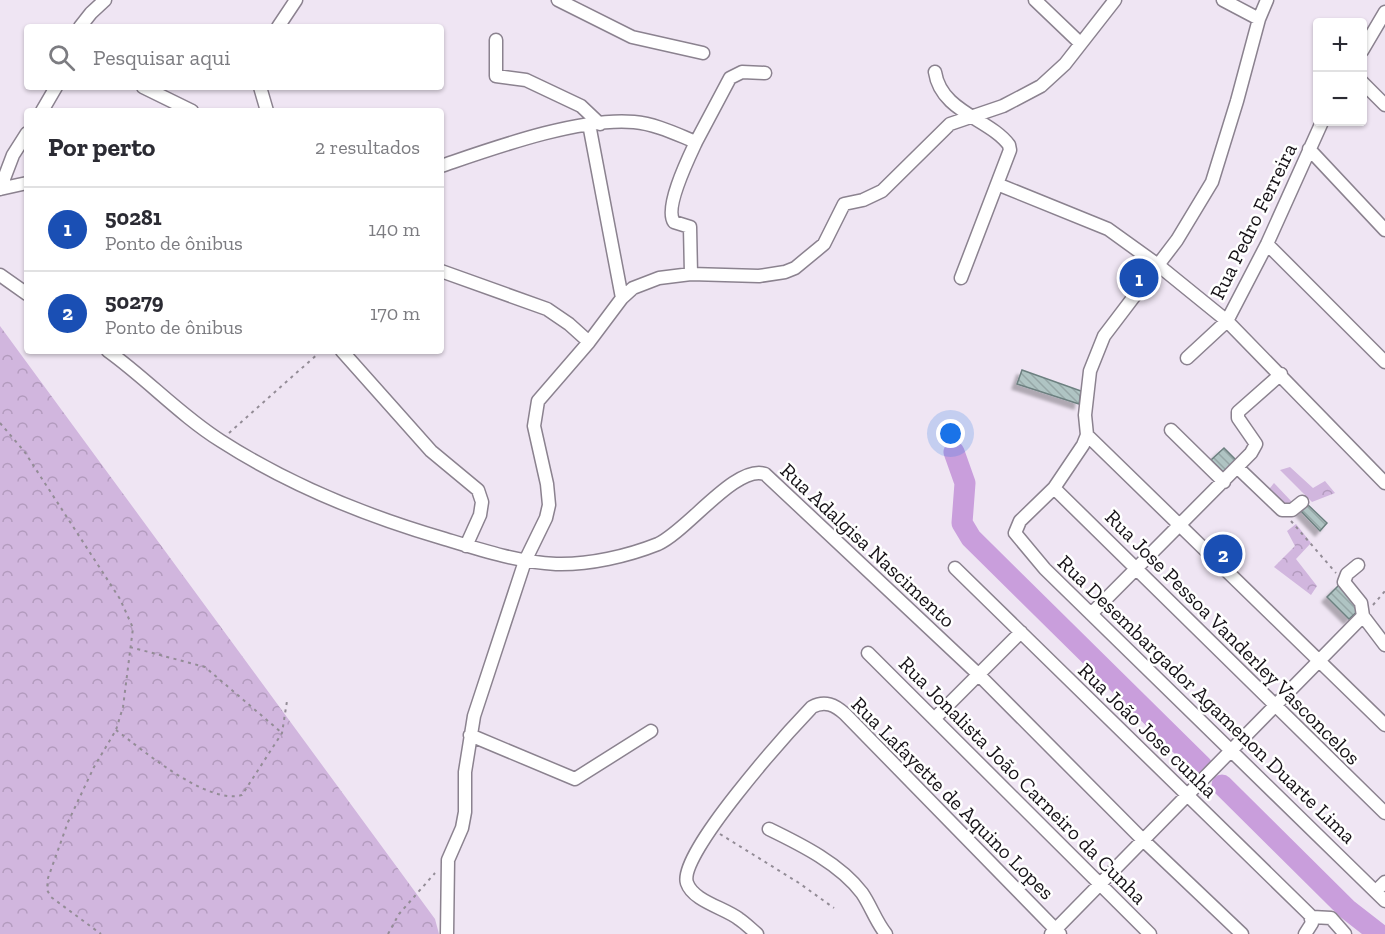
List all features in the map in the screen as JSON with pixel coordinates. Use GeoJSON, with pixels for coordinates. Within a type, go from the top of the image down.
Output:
{"type":"FeatureCollection","features":[{"type":"Feature","properties":{"kind":"street"},"geometry":{"type":"LineString","coordinates":[[83,24],[90,13],[105,0]]}},
{"type":"Feature","properties":{"kind":"street"},"geometry":{"type":"LineString","coordinates":[[280,24],[296,0]]}},
{"type":"Feature","properties":{"kind":"street"},"geometry":{"type":"LineString","coordinates":[[558,0],[632,37],[703,53]]}},
{"type":"Feature","properties":{"kind":"street"},"geometry":{"type":"LineString","coordinates":[[1035,0],[1080,43]]}},
{"type":"Feature","properties":{"kind":"street"},"geometry":{"type":"LineString","coordinates":[[447,934],[448,860],[462,828],[465,812],[465,772],[470,735],[525,561],[546,518],[549,505],[547,484],[534,426],[534,411],[542,395],[589,342],[622,298],[633,288],[648,281],[691,274],[759,276],[795,268],[825,244],[844,204],[862,200],[882,191],[950,124],[1003,106],[1041,86],[1065,64],[1115,0]]}},
{"type":"Feature","properties":{"kind":"street"},"geometry":{"type":"LineString","coordinates":[[1223,0],[1259,19]]}},
{"type":"Feature","properties":{"kind":"street"},"geometry":{"type":"LineString","coordinates":[[1054,488],[1073,464],[1087,435],[1086,402],[1090,371],[1098,347],[1114,321],[1158,265],[1197,209],[1212,182],[1238,101],[1259,19],[1267,0]]}},
{"type":"Feature","properties":{"kind":"street"},"geometry":{"type":"LineString","coordinates":[[1367,43],[1385,12]]}},
{"type":"Feature","properties":{"kind":"street"},"geometry":{"type":"LineString","coordinates":[[496,40],[496,76],[526,80],[581,106],[595,124],[622,298]]}},
{"type":"Feature","properties":{"kind":"street"},"geometry":{"type":"LineString","coordinates":[[691,274],[689,226],[674,222],[671,216],[679,181],[696,142],[730,78],[742,72],[765,73]]}},
{"type":"Feature","properties":{"kind":"street"},"geometry":{"type":"LineString","coordinates":[[935,72],[936,80],[947,95],[968,116],[1005,138],[1009,145],[997,184],[961,278]]}},
{"type":"Feature","properties":{"kind":"street"},"geometry":{"type":"LineString","coordinates":[[1367,87],[1385,105]]}},
{"type":"Feature","properties":{"kind":"street"},"geometry":{"type":"LineString","coordinates":[[44,108],[54,90]]}},
{"type":"Feature","properties":{"kind":"street"},"geometry":{"type":"LineString","coordinates":[[149,90],[186,108]]}},
{"type":"Feature","properties":{"kind":"street"},"geometry":{"type":"LineString","coordinates":[[261,90],[266,108]]}},
{"type":"Feature","properties":{"kind":"street"},"geometry":{"type":"LineString","coordinates":[[444,165],[515,141],[595,124],[647,124],[696,142]]}},
{"type":"Feature","properties":{"kind":"street","name":"Rua Pedro Ferreira"},"geometry":{"type":"LineString","coordinates":[[1187,358],[1227,321],[1267,244],[1320,126]]}},
{"type":"Feature","properties":{"kind":"street"},"geometry":{"type":"LineString","coordinates":[[0,189],[13,155],[24,138]]}},
{"type":"Feature","properties":{"kind":"street"},"geometry":{"type":"LineString","coordinates":[[1309,148],[1385,230]]}},
{"type":"Feature","properties":{"kind":"street"},"geometry":{"type":"LineString","coordinates":[[0,189],[24,184]]}},
{"type":"Feature","properties":{"kind":"street"},"geometry":{"type":"LineString","coordinates":[[997,184],[1108,229],[1158,265],[1227,321],[1385,483]]}},
{"type":"Feature","properties":{"kind":"street"},"geometry":{"type":"LineString","coordinates":[[1267,244],[1385,362]]}},
{"type":"Feature","properties":{"kind":"street"},"geometry":{"type":"LineString","coordinates":[[444,272],[547,309],[589,342]]}},
{"type":"Feature","properties":{"kind":"street"},"geometry":{"type":"LineString","coordinates":[[0,275],[24,292]]}},
{"type":"Feature","properties":{"kind":"street","name":"Rua Adalgisa Nascimento"},"geometry":{"type":"LineString","coordinates":[[112,354],[220,441],[312,491],[356,510],[466,546],[525,561],[557,564],[592,561],[658,544],[689,523],[731,485],[746,475],[759,472],[772,478],[858,563],[978,674],[1143,840],[1242,934]]}},
{"type":"Feature","properties":{"kind":"street"},"geometry":{"type":"LineString","coordinates":[[345,354],[394,405],[431,451],[478,490],[482,502],[480,515],[466,546]]}},
{"type":"Feature","properties":{"kind":"street"},"geometry":{"type":"LineString","coordinates":[[1091,614],[1181,526],[1251,453],[1256,444],[1238,418],[1238,412],[1281,374]]}},
{"type":"Feature","properties":{"kind":"street"},"geometry":{"type":"LineString","coordinates":[[1171,430],[1224,482]]}},
{"type":"Feature","properties":{"kind":"street"},"geometry":{"type":"LineString","coordinates":[[1087,435],[1385,725]]}},
{"type":"Feature","properties":{"kind":"street"},"geometry":{"type":"LineString","coordinates":[[1238,468],[1282,510],[1292,510],[1302,502]]}},
{"type":"Feature","properties":{"kind":"street","name":"Rua Desembargador Agamenon Duarte Lima"},"geometry":{"type":"LineString","coordinates":[[1054,488],[1020,521],[1015,533],[1045,569],[1230,750],[1381,887],[1385,901]]}},
{"type":"Feature","properties":{"kind":"street","name":"Rua Jose Pessoa Vanderley Vasconcelos"},"geometry":{"type":"LineString","coordinates":[[1054,488],[1385,813]]}},
{"type":"Feature","properties":{"kind":"street"},"geometry":{"type":"LineString","coordinates":[[1358,565],[1347,574],[1344,582],[1363,606],[1363,616],[1385,645]]}},
{"type":"Feature","properties":{"kind":"street","name":"Rua João Jose cunha"},"geometry":{"type":"LineString","coordinates":[[955,568],[1312,919]]}},
{"type":"Feature","properties":{"kind":"street"},"geometry":{"type":"LineString","coordinates":[[1055,933],[1230,750],[1363,616]]}},
{"type":"Feature","properties":{"kind":"street"},"geometry":{"type":"LineString","coordinates":[[936,717],[1021,632]]}},
{"type":"Feature","properties":{"kind":"street","name":"Rua Jonalista João Carneiro da Cunha"},"geometry":{"type":"LineString","coordinates":[[868,653],[936,717],[1150,934]]}},
{"type":"Feature","properties":{"kind":"street","name":"Rua Lafayette de Aquino Lopes"},"geometry":{"type":"LineString","coordinates":[[712,830],[753,772],[812,707],[831,704],[846,714],[1055,933]]}},
{"type":"Feature","properties":{"kind":"street"},"geometry":{"type":"LineString","coordinates":[[470,735],[575,778],[651,731]]}},
{"type":"Feature","properties":{"kind":"street"},"geometry":{"type":"LineString","coordinates":[[769,829],[795,842],[846,876],[860,891],[886,934]]}},
{"type":"Feature","properties":{"kind":"street"},"geometry":{"type":"LineString","coordinates":[[712,830],[688,865],[687,884],[692,892],[740,919],[756,934]]}},
{"type":"Feature","properties":{"kind":"street"},"geometry":{"type":"LineString","coordinates":[[1305,934],[1312,919],[1331,918],[1345,934]]}},
{"type":"Feature","properties":{"kind":"path"},"geometry":{"type":"LineString","coordinates":[[220,441],[318,354]]}},
{"type":"Feature","properties":{"kind":"path"},"geometry":{"type":"LineString","coordinates":[[0,423],[24,451],[120,599],[132,628],[123,707],[116,730],[94,767],[68,822],[48,878],[47,890],[51,897],[101,934]]}},
{"type":"Feature","properties":{"kind":"path"},"geometry":{"type":"LineString","coordinates":[[1282,510],[1344,582]]}},
{"type":"Feature","properties":{"kind":"path"},"geometry":{"type":"LineString","coordinates":[[130,647],[205,667],[282,733]]}},
{"type":"Feature","properties":{"kind":"path"},"geometry":{"type":"LineString","coordinates":[[116,730],[169,769],[221,796],[232,798],[242,795],[282,733],[287,701]]}},
{"type":"Feature","properties":{"kind":"path"},"geometry":{"type":"LineString","coordinates":[[712,830],[799,883],[834,908]]}},
{"type":"Feature","properties":{"kind":"path"},"geometry":{"type":"LineString","coordinates":[[388,934],[399,914],[448,860]]}},
{"type":"Feature","properties":{"kind":"green space"},"geometry":{"type":"Polygon","coordinates":[[[0,326],[435,919],[439,934],[0,934],[0,326]]]}},
{"type":"Feature","properties":{"kind":"green space"},"geometry":{"type":"Polygon","coordinates":[[[1290,467],[1313,488],[1325,481],[1335,493],[1312,502],[1280,470],[1290,467]]]}},
{"type":"Feature","properties":{"kind":"green space"},"geometry":{"type":"Polygon","coordinates":[[[1274,483],[1293,503],[1282,509],[1266,493],[1274,483]]]}},
{"type":"Feature","properties":{"kind":"green space"},"geometry":{"type":"Polygon","coordinates":[[[1296,524],[1311,543],[1296,559],[1317,586],[1311,595],[1274,567],[1295,546],[1287,531],[1296,524]]]}},
{"type":"Feature","properties":{"kind":"building"},"geometry":{"type":"Polygon","coordinates":[[[1022,370],[1081,391],[1079,404],[1017,384],[1022,370]]]}},
{"type":"Feature","properties":{"kind":"building"},"geometry":{"type":"Polygon","coordinates":[[[1224,448],[1238,462],[1225,474],[1211,460],[1224,448]]]}},
{"type":"Feature","properties":{"kind":"building"},"geometry":{"type":"Polygon","coordinates":[[[1306,503],[1327,523],[1320,531],[1300,510],[1306,503]]]}},
{"type":"Feature","properties":{"kind":"building"},"geometry":{"type":"Polygon","coordinates":[[[1339,585],[1361,608],[1349,619],[1327,597],[1339,585]]]}},
{"type":"Feature","properties":{"kind":"waterway"},"geometry":{"type":"LineString","coordinates":[[954,452],[965,483],[962,523],[971,538],[1202,766]]}},
{"type":"Feature","properties":{"kind":"waterway"},"geometry":{"type":"LineString","coordinates":[[1222,785],[1347,909],[1379,934]]}},
{"type":"Feature","properties":{"kind":"place","name":"50281"},"geometry":{"type":"Point","coordinates":[1139,278]}},
{"type":"Feature","properties":{"kind":"place","name":"50279"},"geometry":{"type":"Point","coordinates":[1223,554]}}]}
